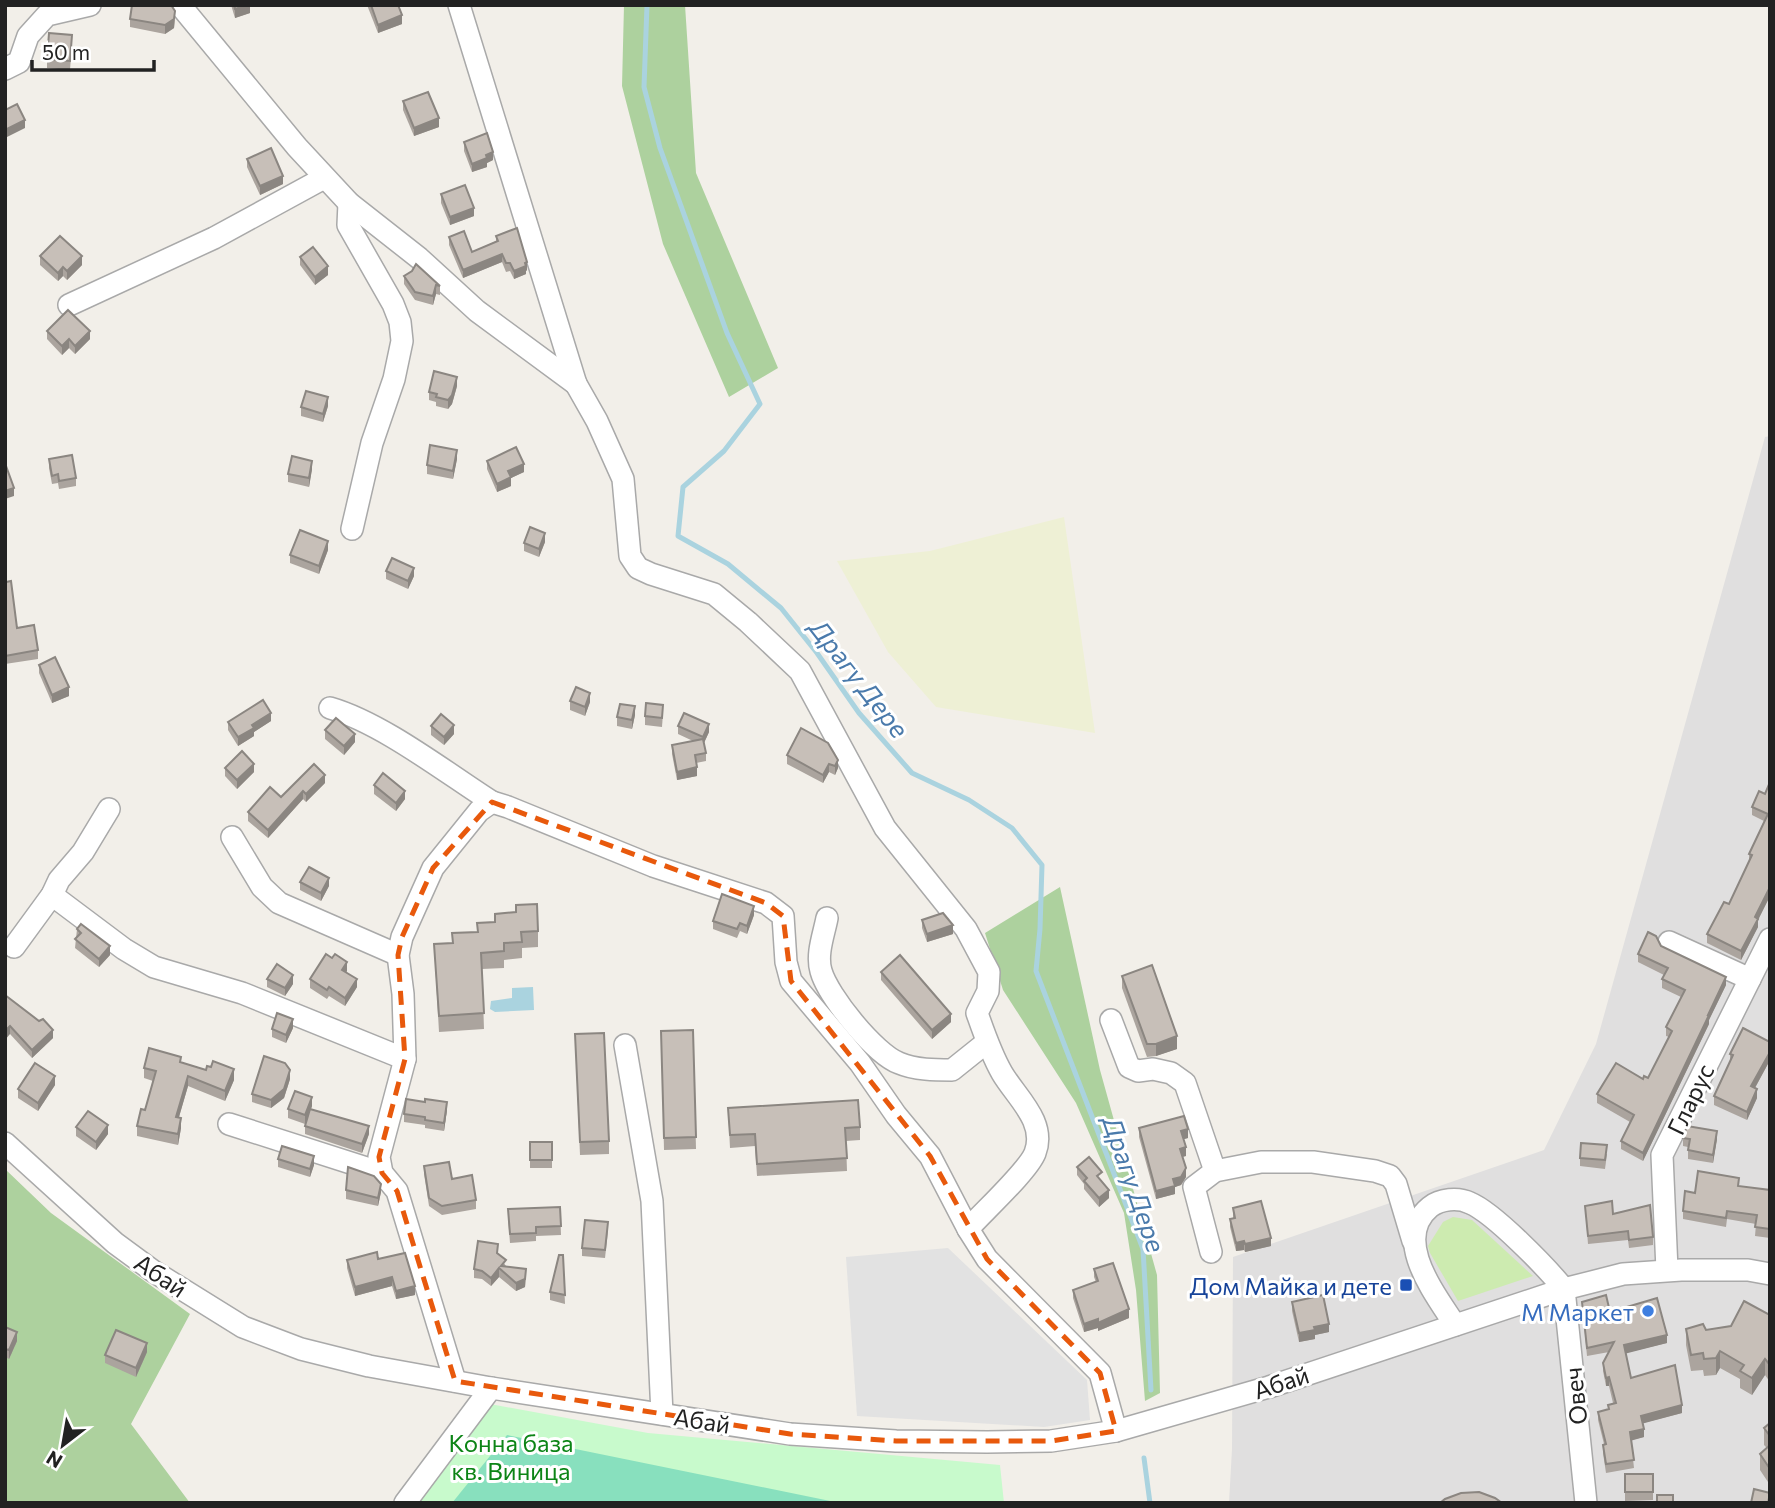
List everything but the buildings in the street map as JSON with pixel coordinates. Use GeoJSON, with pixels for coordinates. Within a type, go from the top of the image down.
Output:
{"type":"FeatureCollection","features":[{"type":"Feature","properties":{"kind":"street"},"geometry":{"type":"LineString","coordinates":[[5,69],[19,62],[28,36],[47,15],[90,5]]}},
{"type":"Feature","properties":{"kind":"street"},"geometry":{"type":"LineString","coordinates":[[180,5],[324,178],[349,203],[419,258],[477,311],[576,384]]}},
{"type":"Feature","properties":{"kind":"street"},"geometry":{"type":"LineString","coordinates":[[459,5],[576,384],[597,421],[623,479],[630,556],[638,568],[651,574],[714,594],[800,671],[885,828],[965,929],[989,972],[988,990],[977,1013],[1002,1073],[1034,1119],[1039,1137],[1035,1154],[1026,1167],[968,1229]]}},
{"type":"Feature","properties":{"kind":"street"},"geometry":{"type":"LineString","coordinates":[[69,305],[214,238],[324,178]]}},
{"type":"Feature","properties":{"kind":"street"},"geometry":{"type":"LineString","coordinates":[[349,203],[348,225],[393,304],[400,322],[402,341],[394,379],[372,443],[352,528]]}},
{"type":"Feature","properties":{"kind":"street"},"geometry":{"type":"LineString","coordinates":[[330,708],[351,714],[492,802],[653,866],[766,903],[783,916],[786,962],[792,981],[860,1063],[896,1115],[930,1156],[987,1259],[1100,1373],[1116,1431]]}},
{"type":"Feature","properties":{"kind":"street"},"geometry":{"type":"LineString","coordinates":[[455,1381],[397,1191],[382,1173],[379,1157],[405,1059],[403,995],[398,955],[402,937],[433,868],[479,811],[492,802]]}},
{"type":"Feature","properties":{"kind":"street"},"geometry":{"type":"LineString","coordinates":[[14,947],[52,895],[59,880],[83,852],[108,809]]}},
{"type":"Feature","properties":{"kind":"street"},"geometry":{"type":"LineString","coordinates":[[232,837],[262,887],[279,903],[398,955]]}},
{"type":"Feature","properties":{"kind":"street"},"geometry":{"type":"LineString","coordinates":[[52,895],[124,949],[155,967],[242,993],[405,1059]]}},
{"type":"Feature","properties":{"kind":"street"},"geometry":{"type":"LineString","coordinates":[[827,918],[820,952],[821,971],[839,1005],[881,1053],[900,1064],[952,1070],[987,1042]]}},
{"type":"Feature","properties":{"kind":"street","name":"Гларус"},"geometry":{"type":"LineString","coordinates":[[1667,1270],[1662,1155],[1770,939]]}},
{"type":"Feature","properties":{"kind":"street"},"geometry":{"type":"LineString","coordinates":[[1669,942],[1750,979]]}},
{"type":"Feature","properties":{"kind":"street"},"geometry":{"type":"LineString","coordinates":[[1111,1020],[1129,1067],[1138,1071],[1153,1069],[1171,1073],[1185,1083],[1215,1171]]}},
{"type":"Feature","properties":{"kind":"street"},"geometry":{"type":"LineString","coordinates":[[625,1045],[652,1201],[662,1414]]}},
{"type":"Feature","properties":{"kind":"street"},"geometry":{"type":"LineString","coordinates":[[229,1124],[382,1173]]}},
{"type":"Feature","properties":{"kind":"street","name":"Абай"},"geometry":{"type":"LineString","coordinates":[[5,1143],[115,1243],[202,1303],[243,1327],[301,1349],[369,1366],[491,1388],[790,1434],[896,1441],[1051,1441],[1116,1431],[1269,1387],[1564,1289],[1623,1274],[1667,1270],[1748,1270],[1770,1274]]}},
{"type":"Feature","properties":{"kind":"street"},"geometry":{"type":"LineString","coordinates":[[1211,1252],[1194,1186],[1215,1171],[1261,1163],[1312,1162],[1375,1171],[1390,1176],[1396,1184],[1423,1274],[1455,1325]]}},
{"type":"Feature","properties":{"kind":"street"},"geometry":{"type":"LineString","coordinates":[[1413,1241],[1420,1219],[1427,1209],[1436,1203],[1456,1199],[1468,1201],[1482,1209],[1552,1274],[1564,1289]]}},
{"type":"Feature","properties":{"kind":"street","name":"Овеч"},"geometry":{"type":"LineString","coordinates":[[1564,1289],[1586,1503]]}},
{"type":"Feature","properties":{"kind":"street"},"geometry":{"type":"LineString","coordinates":[[405,1503],[491,1388]]}},
{"type":"Feature","properties":{"kind":"highlighted area"},"geometry":{"type":"Polygon","coordinates":[[[492,802],[766,903],[783,916],[791,981],[930,1156],[987,1259],[1100,1373],[1116,1431],[1051,1441],[896,1441],[790,1434],[455,1381],[397,1191],[382,1173],[379,1157],[405,1059],[398,955],[402,937],[433,868],[492,802]]]}},
{"type":"Feature","properties":{"kind":"shaded area"},"geometry":{"type":"Polygon","coordinates":[[[1770,436],[1770,1503],[1229,1503],[1232,1449],[1233,1257],[1544,1150],[1596,1044],[1765,437],[1770,436]]]}},
{"type":"Feature","properties":{"kind":"shaded area"},"geometry":{"type":"Polygon","coordinates":[[[948,1248],[1087,1380],[1090,1420],[1044,1427],[857,1416],[846,1257],[948,1248]]]}},
{"type":"Feature","properties":{"kind":"green space"},"geometry":{"type":"Polygon","coordinates":[[[624,5],[685,5],[696,173],[778,368],[729,397],[663,244],[622,86],[624,5]]]}},
{"type":"Feature","properties":{"kind":"green space"},"geometry":{"type":"Polygon","coordinates":[[[1064,517],[1095,733],[936,707],[888,652],[837,561],[930,551],[1064,517]]]}},
{"type":"Feature","properties":{"kind":"green space"},"geometry":{"type":"Polygon","coordinates":[[[1060,887],[1100,1070],[1157,1275],[1160,1393],[1145,1401],[1136,1290],[1124,1213],[1076,1103],[1003,990],[985,933],[1060,887]]]}},
{"type":"Feature","properties":{"kind":"green space"},"geometry":{"type":"Polygon","coordinates":[[[5,1169],[51,1213],[190,1314],[131,1424],[190,1503],[5,1503],[5,1169]]]}},
{"type":"Feature","properties":{"kind":"green space"},"geometry":{"type":"Polygon","coordinates":[[[1453,1217],[1472,1220],[1533,1276],[1458,1301],[1428,1246],[1443,1222],[1453,1217]]]}},
{"type":"Feature","properties":{"kind":"green space","name":"Конна база кв. Виница"},"geometry":{"type":"Polygon","coordinates":[[[490,1404],[648,1433],[1000,1465],[1004,1503],[417,1503],[490,1404]]]}},
{"type":"Feature","properties":{"kind":"green space"},"geometry":{"type":"Polygon","coordinates":[[[507,1435],[840,1503],[452,1503],[507,1435]]]}},
{"type":"Feature","properties":{"kind":"water"},"geometry":{"type":"Polygon","coordinates":[[[533,987],[534,1010],[495,1012],[490,1009],[491,1001],[512,998],[512,988],[533,987]]]}},
{"type":"Feature","properties":{"kind":"waterway","name":"Драгу Дере"},"geometry":{"type":"LineString","coordinates":[[647,5],[644,87],[660,148],[727,333],[760,404],[724,451],[683,487],[678,536],[728,564],[781,608],[859,713],[912,773],[969,800],[1012,828],[1042,865],[1036,971],[1143,1249],[1151,1390]]}},
{"type":"Feature","properties":{"kind":"waterway","name":"Драгу Дере"},"geometry":{"type":"LineString","coordinates":[[1144,1458],[1150,1503]]}},
{"type":"Feature","properties":{"kind":"place","name":"Дом Майка и дете"},"geometry":{"type":"Point","coordinates":[1406,1285]}},
{"type":"Feature","properties":{"kind":"place","name":"М Маркет"},"geometry":{"type":"Point","coordinates":[1648,1311]}}]}
